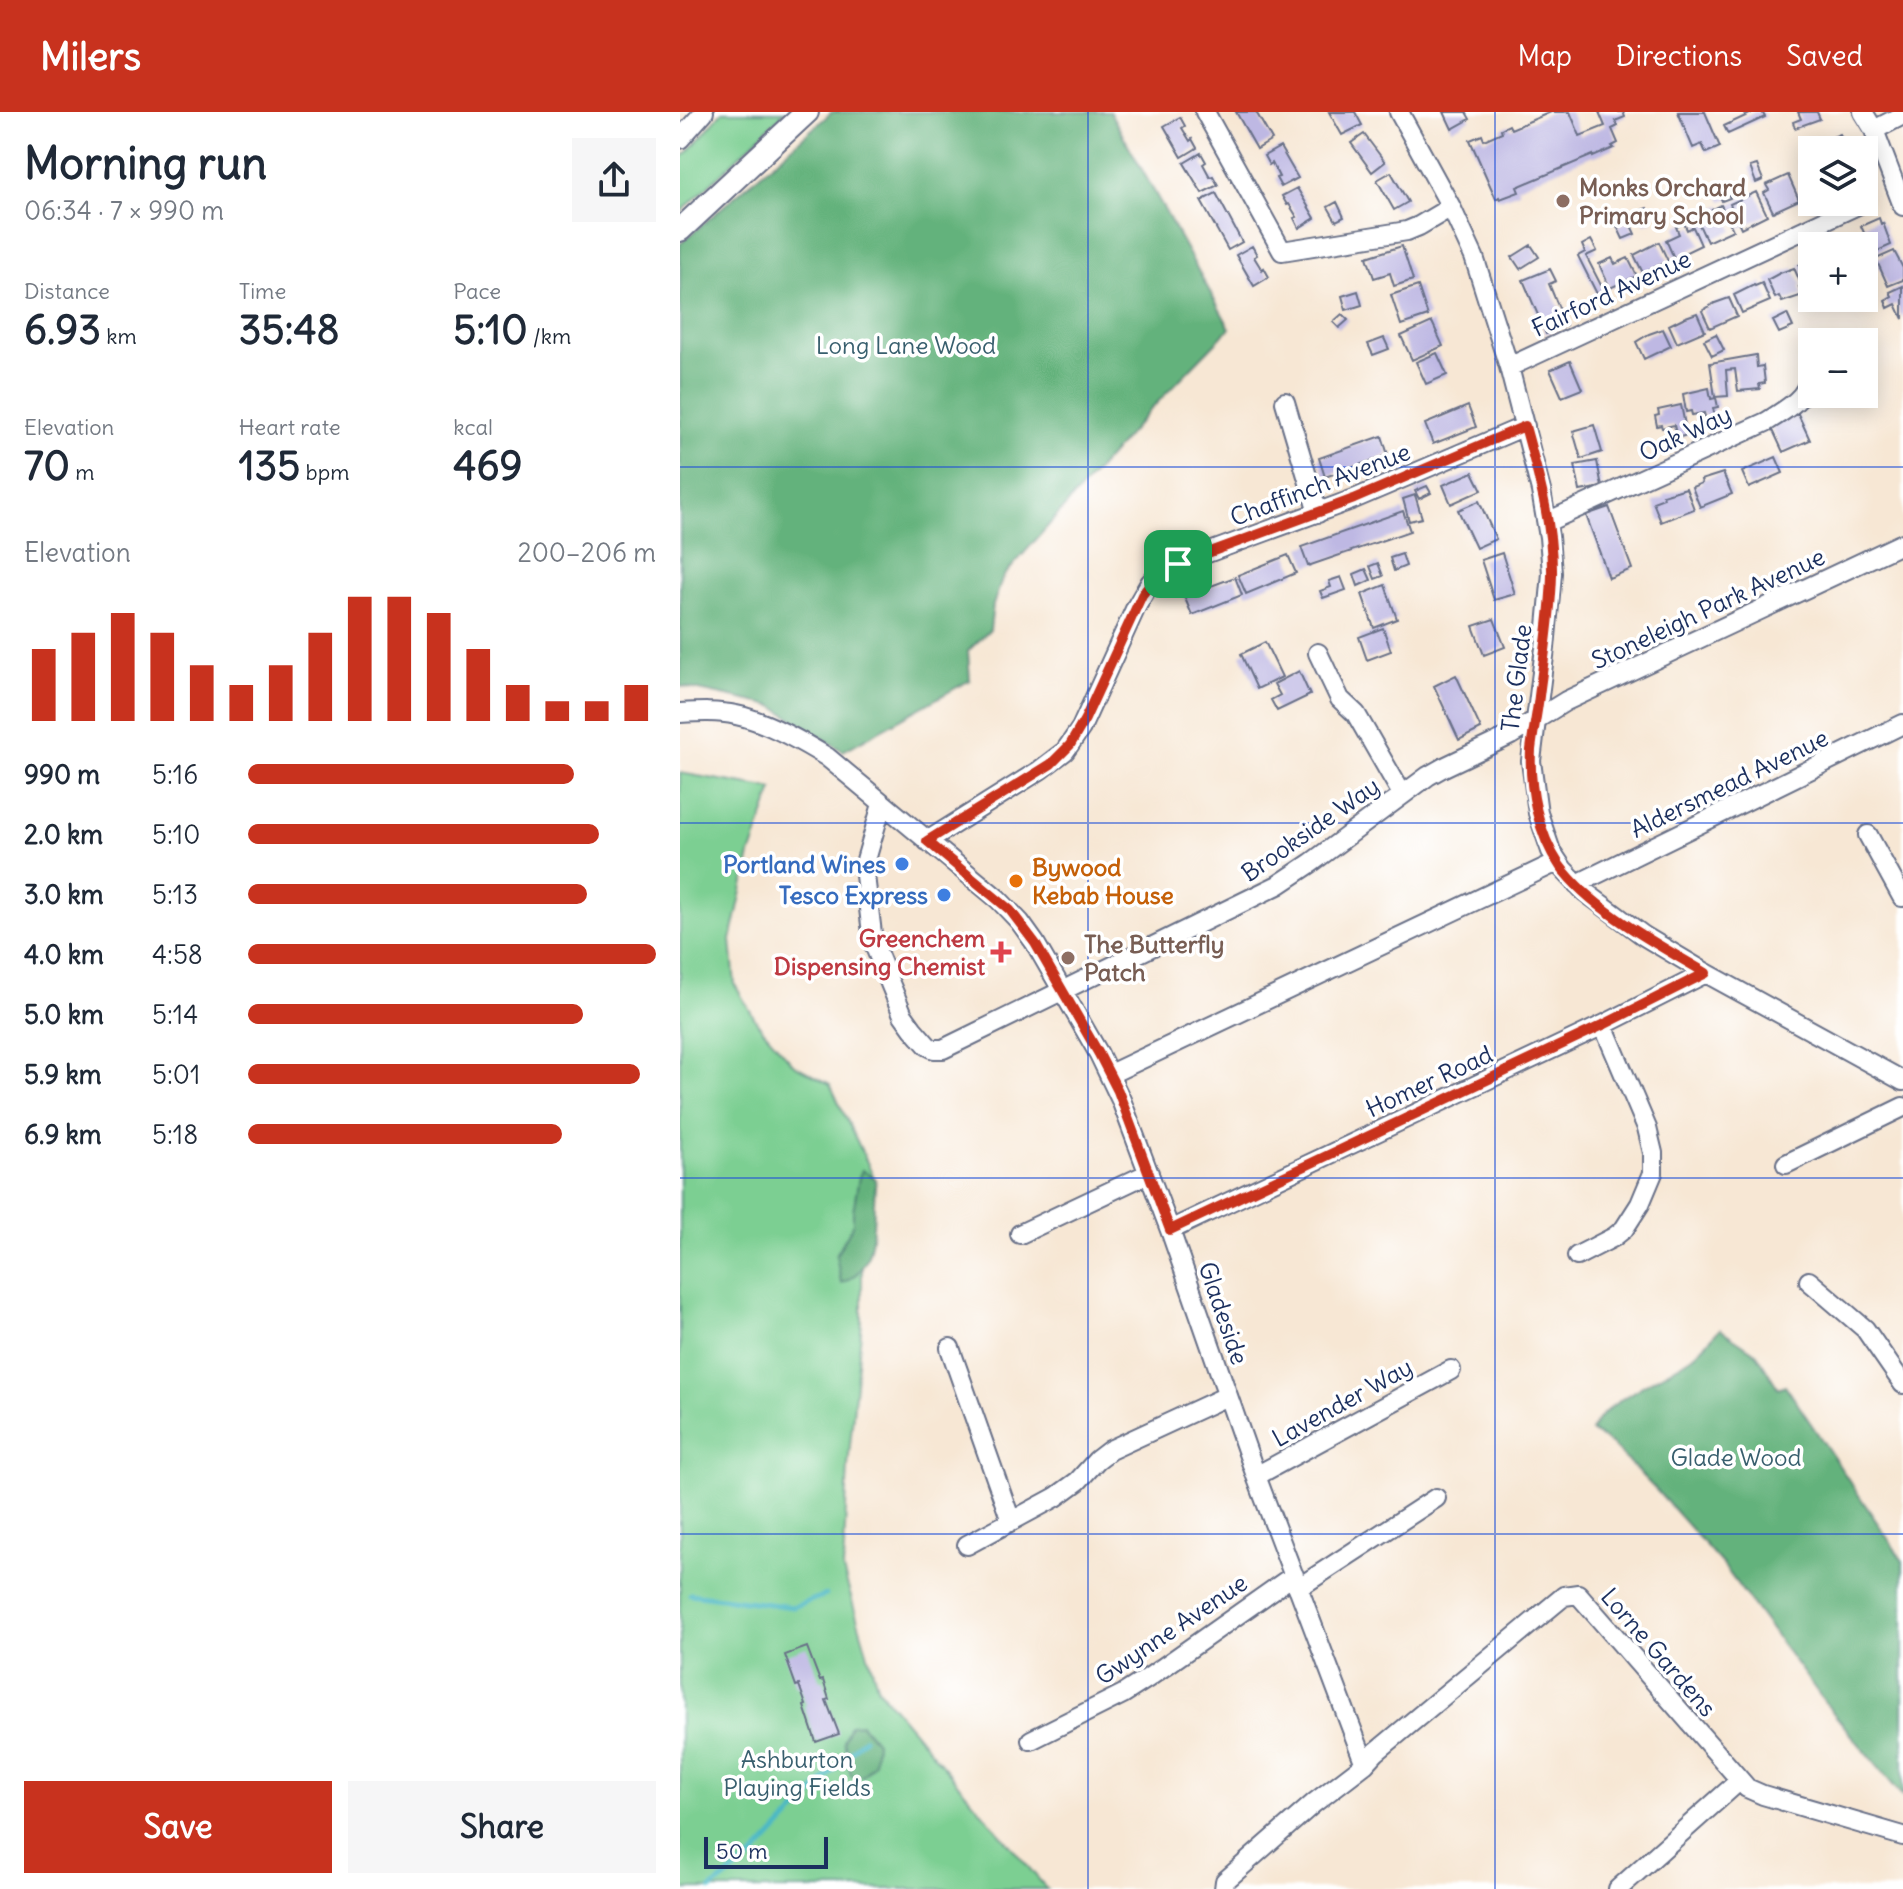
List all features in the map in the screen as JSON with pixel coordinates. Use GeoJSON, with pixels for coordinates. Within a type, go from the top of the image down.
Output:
{"type":"FeatureCollection","features":[{"type":"Feature","properties":{"kind":"main road"},"geometry":{"type":"LineString","coordinates":[[680,230],[807,112]]}},
{"type":"Feature","properties":{"kind":"street"},"geometry":{"type":"LineString","coordinates":[[680,139],[704,112]]}},
{"type":"Feature","properties":{"kind":"street"},"geometry":{"type":"LineString","coordinates":[[1205,112],[1282,251],[1407,231],[1451,207]]}},
{"type":"Feature","properties":{"kind":"street","name":"The Glade"},"geometry":{"type":"LineString","coordinates":[[1399,112],[1451,207],[1474,257],[1509,367],[1547,522],[1551,587],[1531,749],[1540,822],[1557,862],[1596,901],[1634,929],[1706,973],[1903,1081]]}},
{"type":"Feature","properties":{"kind":"street"},"geometry":{"type":"LineString","coordinates":[[1863,112],[1874,130],[1903,206]]}},
{"type":"Feature","properties":{"kind":"street"},"geometry":{"type":"LineString","coordinates":[[1874,130],[1903,115]]}},
{"type":"Feature","properties":{"kind":"street","name":"Fairford Avenue"},"geometry":{"type":"LineString","coordinates":[[1878,196],[1895,188]]}},
{"type":"Feature","properties":{"kind":"street","name":"Fairford Avenue"},"geometry":{"type":"LineString","coordinates":[[1509,367],[1834,216]]}},
{"type":"Feature","properties":{"kind":"street","name":"Oak Way"},"geometry":{"type":"LineString","coordinates":[[1547,522],[1766,422],[1798,399]]}},
{"type":"Feature","properties":{"kind":"street"},"geometry":{"type":"LineString","coordinates":[[1285,402],[1318,513]]}},
{"type":"Feature","properties":{"kind":"street","name":"Chaffinch Avenue"},"geometry":{"type":"LineString","coordinates":[[927,841],[1065,751],[1085,719],[1136,607],[1158,574],[1390,485],[1525,426]]}},
{"type":"Feature","properties":{"kind":"street","name":"Stoneleigh Park Avenue"},"geometry":{"type":"LineString","coordinates":[[1536,719],[1566,701],[1903,543]]}},
{"type":"Feature","properties":{"kind":"street"},"geometry":{"type":"LineString","coordinates":[[1318,653],[1340,699],[1356,714],[1402,794]]}},
{"type":"Feature","properties":{"kind":"street","name":"Gladeside"},"geometry":{"type":"LineString","coordinates":[[680,713],[726,713],[758,722],[827,757],[1010,910],[1030,936],[1110,1074],[1135,1134],[1256,1476],[1365,1764]]}},
{"type":"Feature","properties":{"kind":"street","name":"Brookside Way"},"geometry":{"type":"LineString","coordinates":[[882,804],[864,867],[873,942],[903,1015],[920,1039],[934,1049],[943,1049],[1278,885],[1402,794],[1444,767],[1511,735],[1536,719]]}},
{"type":"Feature","properties":{"kind":"street","name":"Aldersmead Avenue"},"geometry":{"type":"LineString","coordinates":[[1577,884],[1903,724]]}},
{"type":"Feature","properties":{"kind":"street"},"geometry":{"type":"LineString","coordinates":[[1868,835],[1903,897]]}},
{"type":"Feature","properties":{"kind":"street"},"geometry":{"type":"LineString","coordinates":[[1110,1074],[1557,862]]}},
{"type":"Feature","properties":{"kind":"street","name":"Homer Road"},"geometry":{"type":"LineString","coordinates":[[1170,1230],[1706,973]]}},
{"type":"Feature","properties":{"kind":"street"},"geometry":{"type":"LineString","coordinates":[[1577,1256],[1624,1229],[1640,1204],[1653,1173],[1653,1153],[1647,1128],[1603,1025]]}},
{"type":"Feature","properties":{"kind":"street"},"geometry":{"type":"LineString","coordinates":[[1786,1164],[1903,1107]]}},
{"type":"Feature","properties":{"kind":"street"},"geometry":{"type":"LineString","coordinates":[[1020,1234],[1149,1173]]}},
{"type":"Feature","properties":{"kind":"street"},"geometry":{"type":"LineString","coordinates":[[1809,1281],[1865,1329],[1903,1384]]}},
{"type":"Feature","properties":{"kind":"street"},"geometry":{"type":"LineString","coordinates":[[950,1348],[1011,1521]]}},
{"type":"Feature","properties":{"kind":"street","name":"Lavender Way"},"geometry":{"type":"LineString","coordinates":[[1256,1476],[1451,1370]]}},
{"type":"Feature","properties":{"kind":"street"},"geometry":{"type":"LineString","coordinates":[[967,1545],[1056,1497],[1110,1450],[1227,1396]]}},
{"type":"Feature","properties":{"kind":"street","name":"Gwynne Avenue"},"geometry":{"type":"LineString","coordinates":[[1031,1740],[1123,1694],[1296,1582],[1436,1498]]}},
{"type":"Feature","properties":{"kind":"street","name":"Lorne Gardens"},"geometry":{"type":"LineString","coordinates":[[1365,1764],[1564,1596],[1578,1594],[1739,1781],[1753,1792],[1903,1836]]}},
{"type":"Feature","properties":{"kind":"street"},"geometry":{"type":"LineString","coordinates":[[1224,1889],[1225,1881],[1314,1803],[1365,1764]]}},
{"type":"Feature","properties":{"kind":"street"},"geometry":{"type":"LineString","coordinates":[[1618,1889],[1739,1781]]}},
{"type":"Feature","properties":{"kind":"green space"},"geometry":{"type":"Polygon","coordinates":[[[722,112],[785,112],[680,213],[680,159],[722,112]]]}},
{"type":"Feature","properties":{"kind":"green space","name":"Long Lane Wood"},"geometry":{"type":"Polygon","coordinates":[[[832,112],[1110,112],[1230,328],[1152,408],[1003,577],[993,605],[990,630],[968,651],[970,680],[843,751],[773,706],[680,686],[680,244],[832,112]]]}},
{"type":"Feature","properties":{"kind":"green space","name":"Ashburton Playing Fields"},"geometry":{"type":"Polygon","coordinates":[[[680,773],[773,789],[750,855],[731,940],[735,985],[758,1024],[794,1065],[830,1084],[874,1177],[862,1225],[862,1321],[848,1466],[843,1570],[878,1689],[1047,1889],[680,1889],[680,773]]]}},
{"type":"Feature","properties":{"kind":"green space"},"geometry":{"type":"Polygon","coordinates":[[[862,1170],[876,1179],[872,1238],[863,1265],[854,1276],[841,1283],[836,1255],[853,1225],[862,1170]]]}},
{"type":"Feature","properties":{"kind":"green space","name":"Glade Wood"},"geometry":{"type":"Polygon","coordinates":[[[1720,1329],[1757,1354],[1778,1388],[1785,1385],[1903,1561],[1903,1797],[1830,1709],[1723,1565],[1612,1445],[1591,1431],[1608,1410],[1693,1356],[1720,1329]]]}},
{"type":"Feature","properties":{"kind":"green space"},"geometry":{"type":"Polygon","coordinates":[[[861,1724],[876,1742],[874,1763],[863,1776],[851,1776],[844,1741],[850,1725],[861,1724]]]}},
{"type":"Feature","properties":{"kind":"building"},"geometry":{"type":"Polygon","coordinates":[[[1236,112],[1256,112],[1272,140],[1257,149],[1236,112]]]}},
{"type":"Feature","properties":{"kind":"building"},"geometry":{"type":"Polygon","coordinates":[[[1329,112],[1355,112],[1362,125],[1342,135],[1329,112]]]}},
{"type":"Feature","properties":{"kind":"building"},"geometry":{"type":"Polygon","coordinates":[[[1444,112],[1466,112],[1470,119],[1452,129],[1444,112]]]}},
{"type":"Feature","properties":{"kind":"building"},"geometry":{"type":"Polygon","coordinates":[[[1551,112],[1570,112],[1580,136],[1605,126],[1599,112],[1623,112],[1625,117],[1615,121],[1618,126],[1612,129],[1618,143],[1612,146],[1614,148],[1517,187],[1519,192],[1496,199],[1470,140],[1482,135],[1484,140],[1502,132],[1501,129],[1509,125],[1511,129],[1551,112]]]}},
{"type":"Feature","properties":{"kind":"building"},"geometry":{"type":"Polygon","coordinates":[[[1678,112],[1705,112],[1720,147],[1706,153],[1702,144],[1693,148],[1678,112]]]}},
{"type":"Feature","properties":{"kind":"building"},"geometry":{"type":"Polygon","coordinates":[[[1754,112],[1762,112],[1765,117],[1728,134],[1724,126],[1754,112]]]}},
{"type":"Feature","properties":{"kind":"building"},"geometry":{"type":"Polygon","coordinates":[[[1798,112],[1817,112],[1820,119],[1795,128],[1793,122],[1801,119],[1798,112]]]}},
{"type":"Feature","properties":{"kind":"building"},"geometry":{"type":"Polygon","coordinates":[[[1180,117],[1185,126],[1182,128],[1197,148],[1182,157],[1164,126],[1180,117]]]}},
{"type":"Feature","properties":{"kind":"building"},"geometry":{"type":"Polygon","coordinates":[[[1364,134],[1385,162],[1372,172],[1351,143],[1364,134]]]}},
{"type":"Feature","properties":{"kind":"building"},"geometry":{"type":"Polygon","coordinates":[[[1280,147],[1298,178],[1281,187],[1272,163],[1269,165],[1264,156],[1280,147]]]}},
{"type":"Feature","properties":{"kind":"building"},"geometry":{"type":"Polygon","coordinates":[[[1201,153],[1206,162],[1203,164],[1218,185],[1202,193],[1184,163],[1201,153]]]}},
{"type":"Feature","properties":{"kind":"building"},"geometry":{"type":"Polygon","coordinates":[[[1757,165],[1763,180],[1756,183],[1750,167],[1757,165]]]}},
{"type":"Feature","properties":{"kind":"building"},"geometry":{"type":"Polygon","coordinates":[[[1391,172],[1408,202],[1394,210],[1377,180],[1391,172]]]}},
{"type":"Feature","properties":{"kind":"building"},"geometry":{"type":"Polygon","coordinates":[[[1788,175],[1798,200],[1773,212],[1764,193],[1769,190],[1766,185],[1788,175]]]}},
{"type":"Feature","properties":{"kind":"building"},"geometry":{"type":"Polygon","coordinates":[[[1724,186],[1730,198],[1722,201],[1717,189],[1724,186]]]}},
{"type":"Feature","properties":{"kind":"building"},"geometry":{"type":"Polygon","coordinates":[[[1297,188],[1315,218],[1299,228],[1294,218],[1297,217],[1282,196],[1297,188]]]}},
{"type":"Feature","properties":{"kind":"building"},"geometry":{"type":"Polygon","coordinates":[[[1756,192],[1767,215],[1741,228],[1730,204],[1756,192]]]}},
{"type":"Feature","properties":{"kind":"building"},"geometry":{"type":"Polygon","coordinates":[[[1216,193],[1242,242],[1228,250],[1201,201],[1216,193]]]}},
{"type":"Feature","properties":{"kind":"building"},"geometry":{"type":"Polygon","coordinates":[[[1337,202],[1344,217],[1336,221],[1328,207],[1337,202]]]}},
{"type":"Feature","properties":{"kind":"building"},"geometry":{"type":"Polygon","coordinates":[[[1721,205],[1733,230],[1707,242],[1696,218],[1721,205]]]}},
{"type":"Feature","properties":{"kind":"building"},"geometry":{"type":"Polygon","coordinates":[[[1647,208],[1653,221],[1645,224],[1639,211],[1647,208]]]}},
{"type":"Feature","properties":{"kind":"building"},"geometry":{"type":"Polygon","coordinates":[[[1879,218],[1891,245],[1878,251],[1878,232],[1864,232],[1861,226],[1879,218]]]}},
{"type":"Feature","properties":{"kind":"building"},"geometry":{"type":"Polygon","coordinates":[[[1629,221],[1635,234],[1623,239],[1617,226],[1629,221]]]}},
{"type":"Feature","properties":{"kind":"building"},"geometry":{"type":"Polygon","coordinates":[[[1684,223],[1687,230],[1693,227],[1701,245],[1674,258],[1666,240],[1679,234],[1676,227],[1684,223]]]}},
{"type":"Feature","properties":{"kind":"building"},"geometry":{"type":"Polygon","coordinates":[[[1591,240],[1597,251],[1586,256],[1604,291],[1597,294],[1578,256],[1585,252],[1582,245],[1591,240]]]}},
{"type":"Feature","properties":{"kind":"building"},"geometry":{"type":"Polygon","coordinates":[[[1659,242],[1668,261],[1643,273],[1634,255],[1659,242]]]}},
{"type":"Feature","properties":{"kind":"building"},"geometry":{"type":"Polygon","coordinates":[[[1531,245],[1539,257],[1520,269],[1512,257],[1531,245]]]}},
{"type":"Feature","properties":{"kind":"building"},"geometry":{"type":"Polygon","coordinates":[[[1252,246],[1257,255],[1254,257],[1269,277],[1254,286],[1236,255],[1252,246]]]}},
{"type":"Feature","properties":{"kind":"building"},"geometry":{"type":"Polygon","coordinates":[[[1402,246],[1413,280],[1394,286],[1390,273],[1374,278],[1367,257],[1402,246]]]}},
{"type":"Feature","properties":{"kind":"building"},"geometry":{"type":"Polygon","coordinates":[[[1894,251],[1903,268],[1903,280],[1888,286],[1878,258],[1894,251]]]}},
{"type":"Feature","properties":{"kind":"building"},"geometry":{"type":"Polygon","coordinates":[[[1612,258],[1615,264],[1628,258],[1637,276],[1610,288],[1599,264],[1612,258]]]}},
{"type":"Feature","properties":{"kind":"building"},"geometry":{"type":"Polygon","coordinates":[[[1794,268],[1798,277],[1798,297],[1782,302],[1779,296],[1775,298],[1767,280],[1794,268]]]}},
{"type":"Feature","properties":{"kind":"building"},"geometry":{"type":"Polygon","coordinates":[[[1550,269],[1556,281],[1549,284],[1566,325],[1546,334],[1523,280],[1550,269]]]}},
{"type":"Feature","properties":{"kind":"building"},"geometry":{"type":"Polygon","coordinates":[[[1762,283],[1770,301],[1742,313],[1734,295],[1762,283]]]}},
{"type":"Feature","properties":{"kind":"building"},"geometry":{"type":"Polygon","coordinates":[[[1418,286],[1428,316],[1401,325],[1391,295],[1418,286]]]}},
{"type":"Feature","properties":{"kind":"building"},"geometry":{"type":"Polygon","coordinates":[[[1903,286],[1903,319],[1896,304],[1888,308],[1885,300],[1892,296],[1890,292],[1903,286]]]}},
{"type":"Feature","properties":{"kind":"building"},"geometry":{"type":"Polygon","coordinates":[[[1358,291],[1362,305],[1346,310],[1342,296],[1358,291]]]}},
{"type":"Feature","properties":{"kind":"building"},"geometry":{"type":"Polygon","coordinates":[[[1729,298],[1737,316],[1710,328],[1702,311],[1729,298]]]}},
{"type":"Feature","properties":{"kind":"building"},"geometry":{"type":"Polygon","coordinates":[[[1697,313],[1705,331],[1677,343],[1669,325],[1697,313]]]}},
{"type":"Feature","properties":{"kind":"building"},"geometry":{"type":"Polygon","coordinates":[[[1342,314],[1348,320],[1339,328],[1333,322],[1342,314]]]}},
{"type":"Feature","properties":{"kind":"building"},"geometry":{"type":"Polygon","coordinates":[[[1787,314],[1793,327],[1779,333],[1773,321],[1787,314]]]}},
{"type":"Feature","properties":{"kind":"building"},"geometry":{"type":"Polygon","coordinates":[[[1432,322],[1443,346],[1412,360],[1401,336],[1432,322]]]}},
{"type":"Feature","properties":{"kind":"building"},"geometry":{"type":"Polygon","coordinates":[[[1663,329],[1671,346],[1644,359],[1636,342],[1663,329]]]}},
{"type":"Feature","properties":{"kind":"building"},"geometry":{"type":"Polygon","coordinates":[[[1716,334],[1724,350],[1712,356],[1704,340],[1716,334]]]}},
{"type":"Feature","properties":{"kind":"building"},"geometry":{"type":"Polygon","coordinates":[[[1384,338],[1389,349],[1373,355],[1368,344],[1384,338]]]}},
{"type":"Feature","properties":{"kind":"building"},"geometry":{"type":"Polygon","coordinates":[[[1437,353],[1447,375],[1426,384],[1416,362],[1437,353]]]}},
{"type":"Feature","properties":{"kind":"building"},"geometry":{"type":"Polygon","coordinates":[[[1756,355],[1757,367],[1763,366],[1765,383],[1759,384],[1760,389],[1738,391],[1735,369],[1726,370],[1728,396],[1715,397],[1710,363],[1756,355]]]}},
{"type":"Feature","properties":{"kind":"building"},"geometry":{"type":"Polygon","coordinates":[[[1570,361],[1582,389],[1562,397],[1550,370],[1570,361]]]}},
{"type":"Feature","properties":{"kind":"building"},"geometry":{"type":"Polygon","coordinates":[[[1709,388],[1711,399],[1716,398],[1718,407],[1713,408],[1716,422],[1707,424],[1704,413],[1692,415],[1691,411],[1686,412],[1683,394],[1709,388]]]}},
{"type":"Feature","properties":{"kind":"building"},"geometry":{"type":"Polygon","coordinates":[[[1681,405],[1687,435],[1677,438],[1674,425],[1657,426],[1655,416],[1659,415],[1658,410],[1681,405]]]}},
{"type":"Feature","properties":{"kind":"building"},"geometry":{"type":"Polygon","coordinates":[[[1468,406],[1476,427],[1433,444],[1425,424],[1468,406]]]}},
{"type":"Feature","properties":{"kind":"building"},"geometry":{"type":"Polygon","coordinates":[[[1798,414],[1810,440],[1783,452],[1771,426],[1798,414]]]}},
{"type":"Feature","properties":{"kind":"building"},"geometry":{"type":"Polygon","coordinates":[[[1594,425],[1602,452],[1581,459],[1573,431],[1594,425]]]}},
{"type":"Feature","properties":{"kind":"building"},"geometry":{"type":"Polygon","coordinates":[[[1382,436],[1388,455],[1325,477],[1319,458],[1382,436]]]}},
{"type":"Feature","properties":{"kind":"building"},"geometry":{"type":"Polygon","coordinates":[[[1776,457],[1783,473],[1749,488],[1742,472],[1776,457]]]}},
{"type":"Feature","properties":{"kind":"building"},"geometry":{"type":"Polygon","coordinates":[[[1597,461],[1602,487],[1580,491],[1575,465],[1597,461]]]}},
{"type":"Feature","properties":{"kind":"building"},"geometry":{"type":"Polygon","coordinates":[[[1473,472],[1482,490],[1451,504],[1443,485],[1473,472]]]}},
{"type":"Feature","properties":{"kind":"building"},"geometry":{"type":"Polygon","coordinates":[[[1723,473],[1732,494],[1700,507],[1692,487],[1702,483],[1701,480],[1723,473]]]}},
{"type":"Feature","properties":{"kind":"building"},"geometry":{"type":"Polygon","coordinates":[[[1427,486],[1431,493],[1419,499],[1415,491],[1427,486]]]}},
{"type":"Feature","properties":{"kind":"building"},"geometry":{"type":"Polygon","coordinates":[[[1686,488],[1694,509],[1661,522],[1653,502],[1664,498],[1663,495],[1686,488]]]}},
{"type":"Feature","properties":{"kind":"building"},"geometry":{"type":"Polygon","coordinates":[[[1415,495],[1422,518],[1409,521],[1403,499],[1415,495]]]}},
{"type":"Feature","properties":{"kind":"building"},"geometry":{"type":"Polygon","coordinates":[[[1479,501],[1496,539],[1476,548],[1458,510],[1479,501]]]}},
{"type":"Feature","properties":{"kind":"building"},"geometry":{"type":"Polygon","coordinates":[[[1609,507],[1632,569],[1609,578],[1586,515],[1609,507]]]}},
{"type":"Feature","properties":{"kind":"building"},"geometry":{"type":"Polygon","coordinates":[[[1403,511],[1410,531],[1308,566],[1301,547],[1403,511]]]}},
{"type":"Feature","properties":{"kind":"building"},"geometry":{"type":"Polygon","coordinates":[[[1502,553],[1515,594],[1494,600],[1481,560],[1502,553]]]}},
{"type":"Feature","properties":{"kind":"building"},"geometry":{"type":"Polygon","coordinates":[[[1402,554],[1406,566],[1394,571],[1390,558],[1402,554]]]}},
{"type":"Feature","properties":{"kind":"building"},"geometry":{"type":"Polygon","coordinates":[[[1288,555],[1296,573],[1246,594],[1238,575],[1288,555]]]}},
{"type":"Feature","properties":{"kind":"building"},"geometry":{"type":"Polygon","coordinates":[[[1378,563],[1383,576],[1375,579],[1370,566],[1378,563]]]}},
{"type":"Feature","properties":{"kind":"building"},"geometry":{"type":"Polygon","coordinates":[[[1366,569],[1371,580],[1358,586],[1354,574],[1366,569]]]}},
{"type":"Feature","properties":{"kind":"building"},"geometry":{"type":"Polygon","coordinates":[[[1235,577],[1242,595],[1192,615],[1184,596],[1235,577]]]}},
{"type":"Feature","properties":{"kind":"building"},"geometry":{"type":"Polygon","coordinates":[[[1341,577],[1346,590],[1323,598],[1320,591],[1331,587],[1329,581],[1341,577]]]}},
{"type":"Feature","properties":{"kind":"building"},"geometry":{"type":"Polygon","coordinates":[[[1385,585],[1397,619],[1374,628],[1362,594],[1385,585]]]}},
{"type":"Feature","properties":{"kind":"building"},"geometry":{"type":"Polygon","coordinates":[[[1494,619],[1505,647],[1484,655],[1473,626],[1494,619]]]}},
{"type":"Feature","properties":{"kind":"building"},"geometry":{"type":"Polygon","coordinates":[[[1383,628],[1391,651],[1367,660],[1359,637],[1383,628]]]}},
{"type":"Feature","properties":{"kind":"building"},"geometry":{"type":"Polygon","coordinates":[[[1265,642],[1282,677],[1257,689],[1241,654],[1265,642]]]}},
{"type":"Feature","properties":{"kind":"building"},"geometry":{"type":"Polygon","coordinates":[[[1299,671],[1310,695],[1277,711],[1271,700],[1280,695],[1274,684],[1299,671]]]}},
{"type":"Feature","properties":{"kind":"building"},"geometry":{"type":"Polygon","coordinates":[[[1456,675],[1481,729],[1459,740],[1434,686],[1456,675]]]}},
{"type":"Feature","properties":{"kind":"building"},"geometry":{"type":"Polygon","coordinates":[[[807,1647],[820,1681],[823,1680],[829,1699],[826,1700],[839,1734],[816,1742],[799,1685],[796,1686],[785,1655],[807,1647]]]}},
{"type":"Feature","properties":{"kind":"waterway"},"geometry":{"type":"LineString","coordinates":[[690,1594],[793,1607],[826,1595]]}},
{"type":"Feature","properties":{"kind":"waterway"},"geometry":{"type":"LineString","coordinates":[[711,1889],[754,1856],[864,1738]]}},
{"type":"Feature","properties":{"kind":"place","name":"Monks Orchard Primary School"},"geometry":{"type":"Point","coordinates":[1563,201]}},
{"type":"Feature","properties":{"kind":"place","name":"Portland Wines"},"geometry":{"type":"Point","coordinates":[902,864]}},
{"type":"Feature","properties":{"kind":"place","name":"Bywood Kebab House"},"geometry":{"type":"Point","coordinates":[1016,881]}},
{"type":"Feature","properties":{"kind":"place","name":"Tesco Express"},"geometry":{"type":"Point","coordinates":[944,895]}},
{"type":"Feature","properties":{"kind":"place","name":"Greenchem Dispensing Chemist"},"geometry":{"type":"Point","coordinates":[1001,952]}},
{"type":"Feature","properties":{"kind":"place","name":"The Butterfly Patch"},"geometry":{"type":"Point","coordinates":[1068,958]}},
{"type":"Feature","properties":{"kind":"route"},"geometry":{"type":"LineString","coordinates":[[1525,426],[1547,522],[1552,573],[1531,749],[1534,790],[1544,833],[1557,862],[1585,892],[1644,936],[1706,973],[1170,1230],[1118,1091],[1035,943],[1010,910],[927,841],[1065,751],[1085,719],[1142,595],[1158,574],[1178,564],[1354,499],[1525,426]]}}]}
